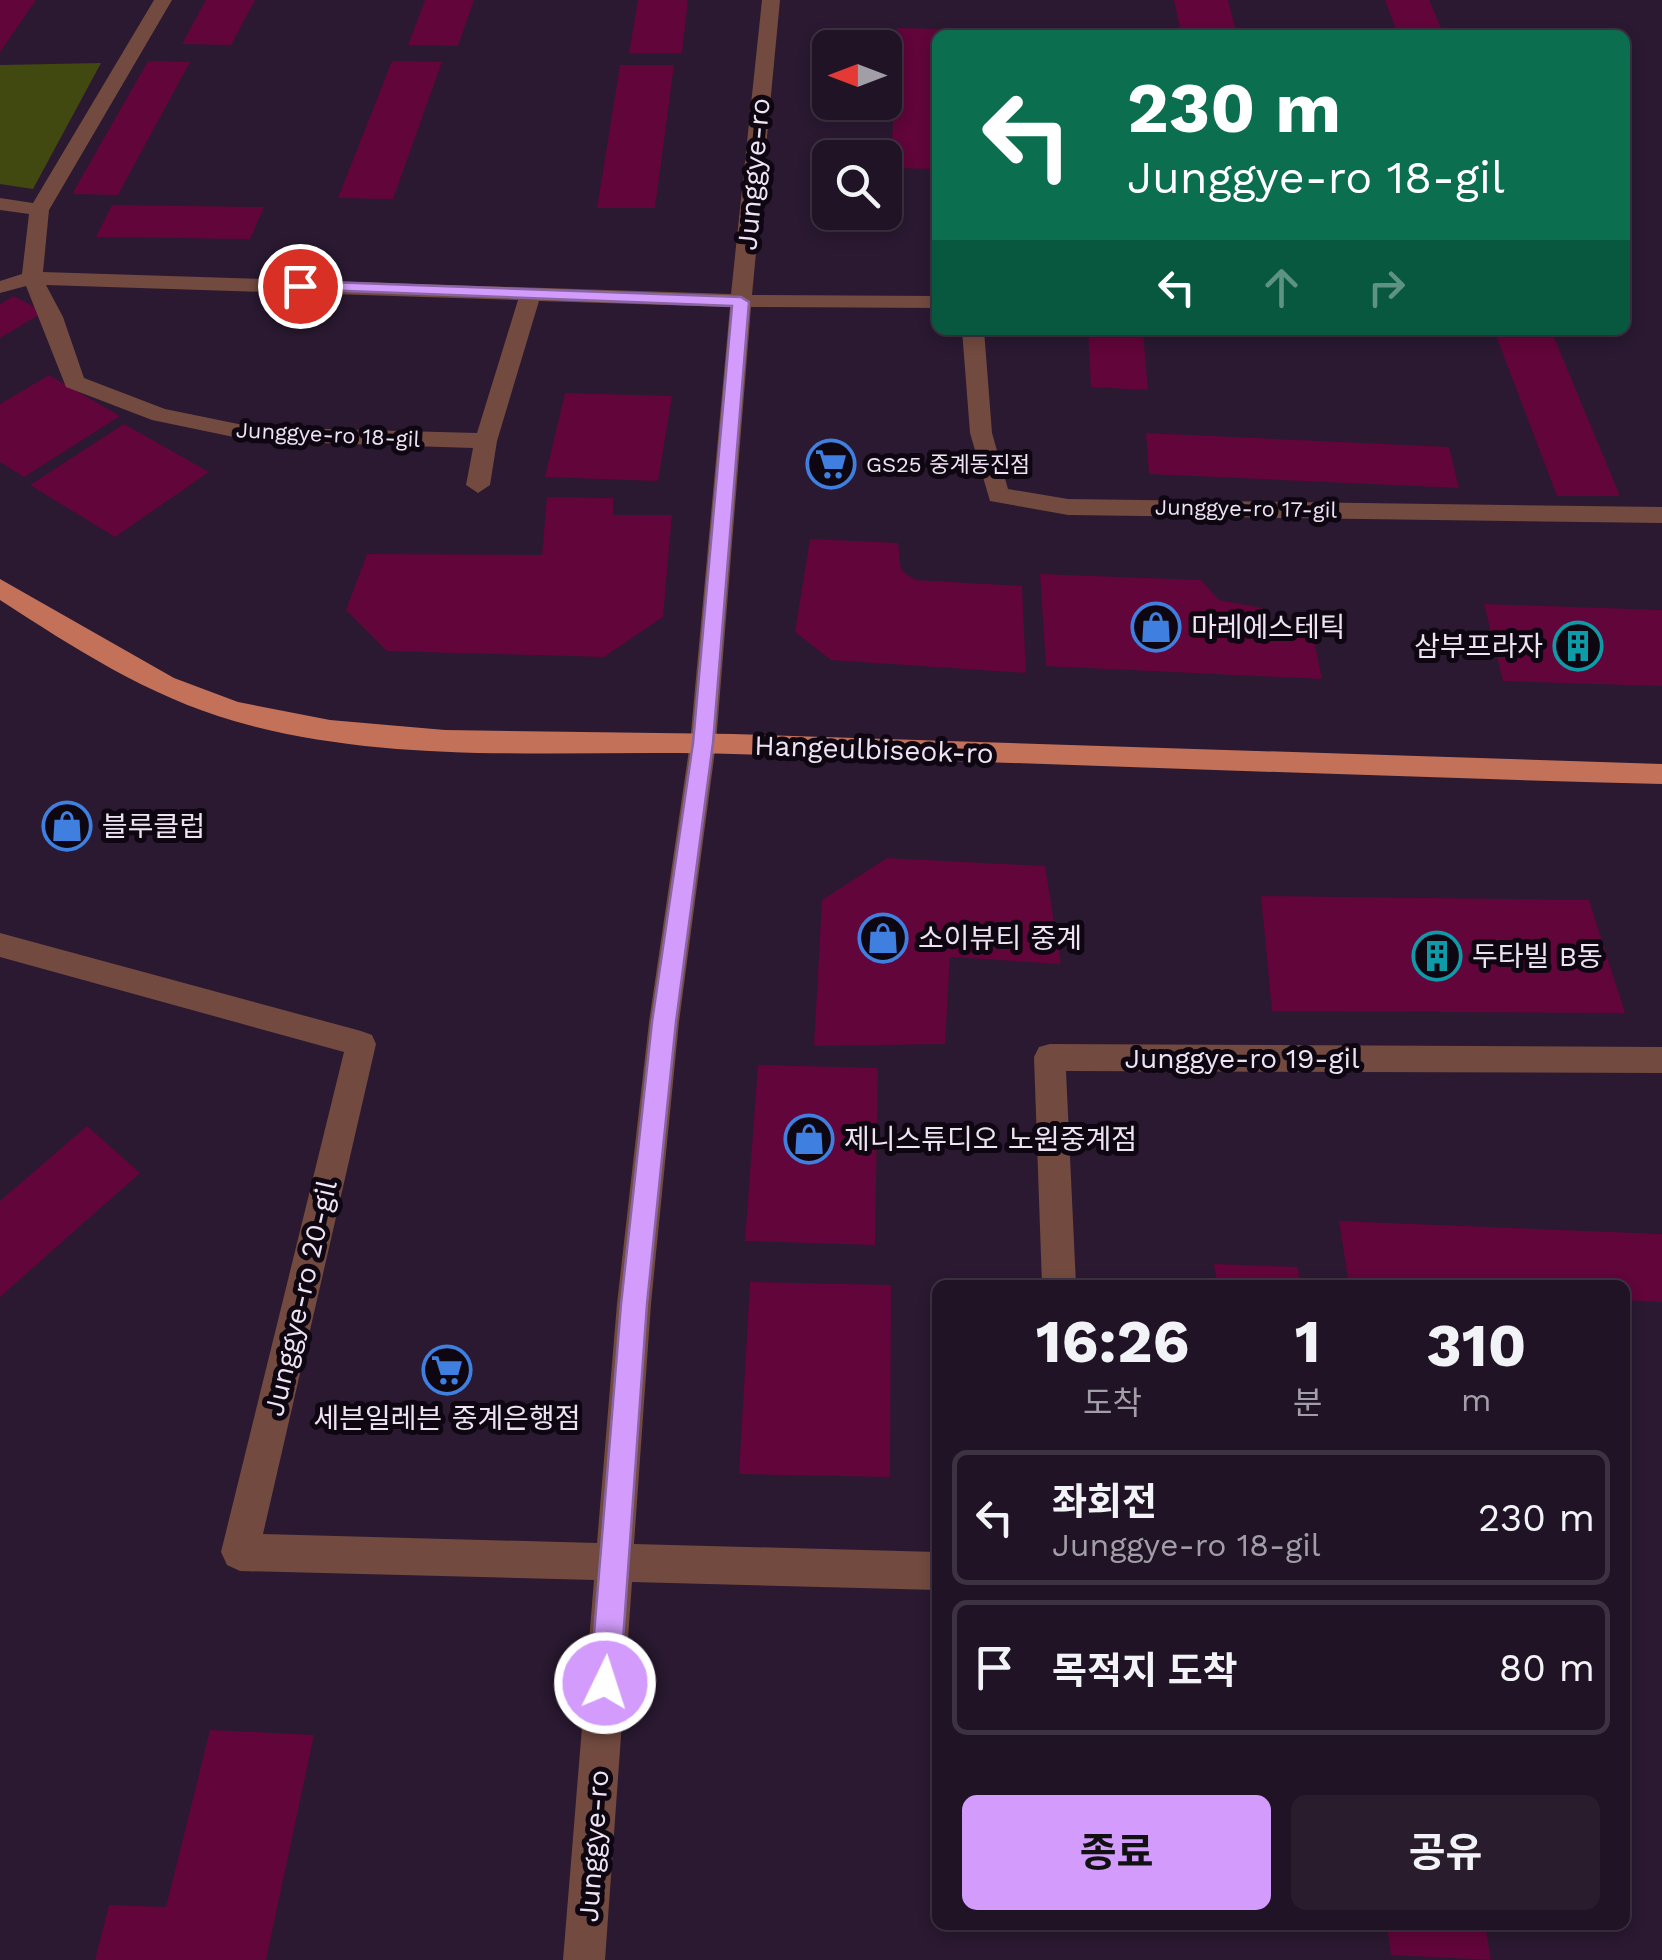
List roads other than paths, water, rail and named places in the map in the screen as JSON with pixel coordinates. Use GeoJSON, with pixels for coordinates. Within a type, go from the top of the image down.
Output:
{"type":"FeatureCollection","features":[{"type":"Feature","properties":{"kind":"main road","name":"Hangeulbiseok-ro"},"geometry":{"type":"LineString","coordinates":[[0,588],[151,682],[272,721],[517,743],[703,743],[1662,774]]}},
{"type":"Feature","properties":{"kind":"street"},"geometry":{"type":"LineString","coordinates":[[32,278],[39,210],[163,0]]}},
{"type":"Feature","properties":{"kind":"street","name":"Junggye-ro"},"geometry":{"type":"LineString","coordinates":[[584,1960],[634,1304],[664,1022],[703,743],[771,0]]}},
{"type":"Feature","properties":{"kind":"street"},"geometry":{"type":"LineString","coordinates":[[0,204],[39,210]]}},
{"type":"Feature","properties":{"kind":"street"},"geometry":{"type":"LineString","coordinates":[[0,287],[32,278],[741,302],[932,302]]}},
{"type":"Feature","properties":{"kind":"street","name":"Junggye-ro 18-gil"},"geometry":{"type":"LineString","coordinates":[[32,278],[52,316],[74,382],[160,415],[253,434],[486,441]]}},
{"type":"Feature","properties":{"kind":"street"},"geometry":{"type":"LineString","coordinates":[[478,485],[486,441],[531,292]]}},
{"type":"Feature","properties":{"kind":"street","name":"Junggye-ro 17-gil"},"geometry":{"type":"LineString","coordinates":[[973,335],[981,434],[998,495],[1068,506],[1662,515]]}},
{"type":"Feature","properties":{"kind":"street","name":"Junggye-ro 20-gil"},"geometry":{"type":"LineString","coordinates":[[0,944],[361,1044],[240,1552],[614,1564]]}},
{"type":"Feature","properties":{"kind":"street","name":"Junggye-ro 19-gil"},"geometry":{"type":"LineString","coordinates":[[1059,1280],[1050,1057],[1662,1060]]}},
{"type":"Feature","properties":{"kind":"street"},"geometry":{"type":"LineString","coordinates":[[614,1564],[932,1572]]}},
{"type":"Feature","properties":{"kind":"place","name":"GS25 중계동진점"},"geometry":{"type":"Point","coordinates":[831,464]}},
{"type":"Feature","properties":{"kind":"place","name":"마레에스테틱"},"geometry":{"type":"Point","coordinates":[1156,627]}},
{"type":"Feature","properties":{"kind":"place","name":"삼부프라자"},"geometry":{"type":"Point","coordinates":[1578,646]}},
{"type":"Feature","properties":{"kind":"place","name":"블루클럽"},"geometry":{"type":"Point","coordinates":[67,826]}},
{"type":"Feature","properties":{"kind":"place","name":"소이뷰티 중계"},"geometry":{"type":"Point","coordinates":[883,938]}},
{"type":"Feature","properties":{"kind":"place","name":"두타빌 B동"},"geometry":{"type":"Point","coordinates":[1437,956]}},
{"type":"Feature","properties":{"kind":"place","name":"제니스튜디오 노원중계점"},"geometry":{"type":"Point","coordinates":[809,1139]}},
{"type":"Feature","properties":{"kind":"place","name":"세븐일레븐 중계은행점"},"geometry":{"type":"Point","coordinates":[447,1370]}}]}
